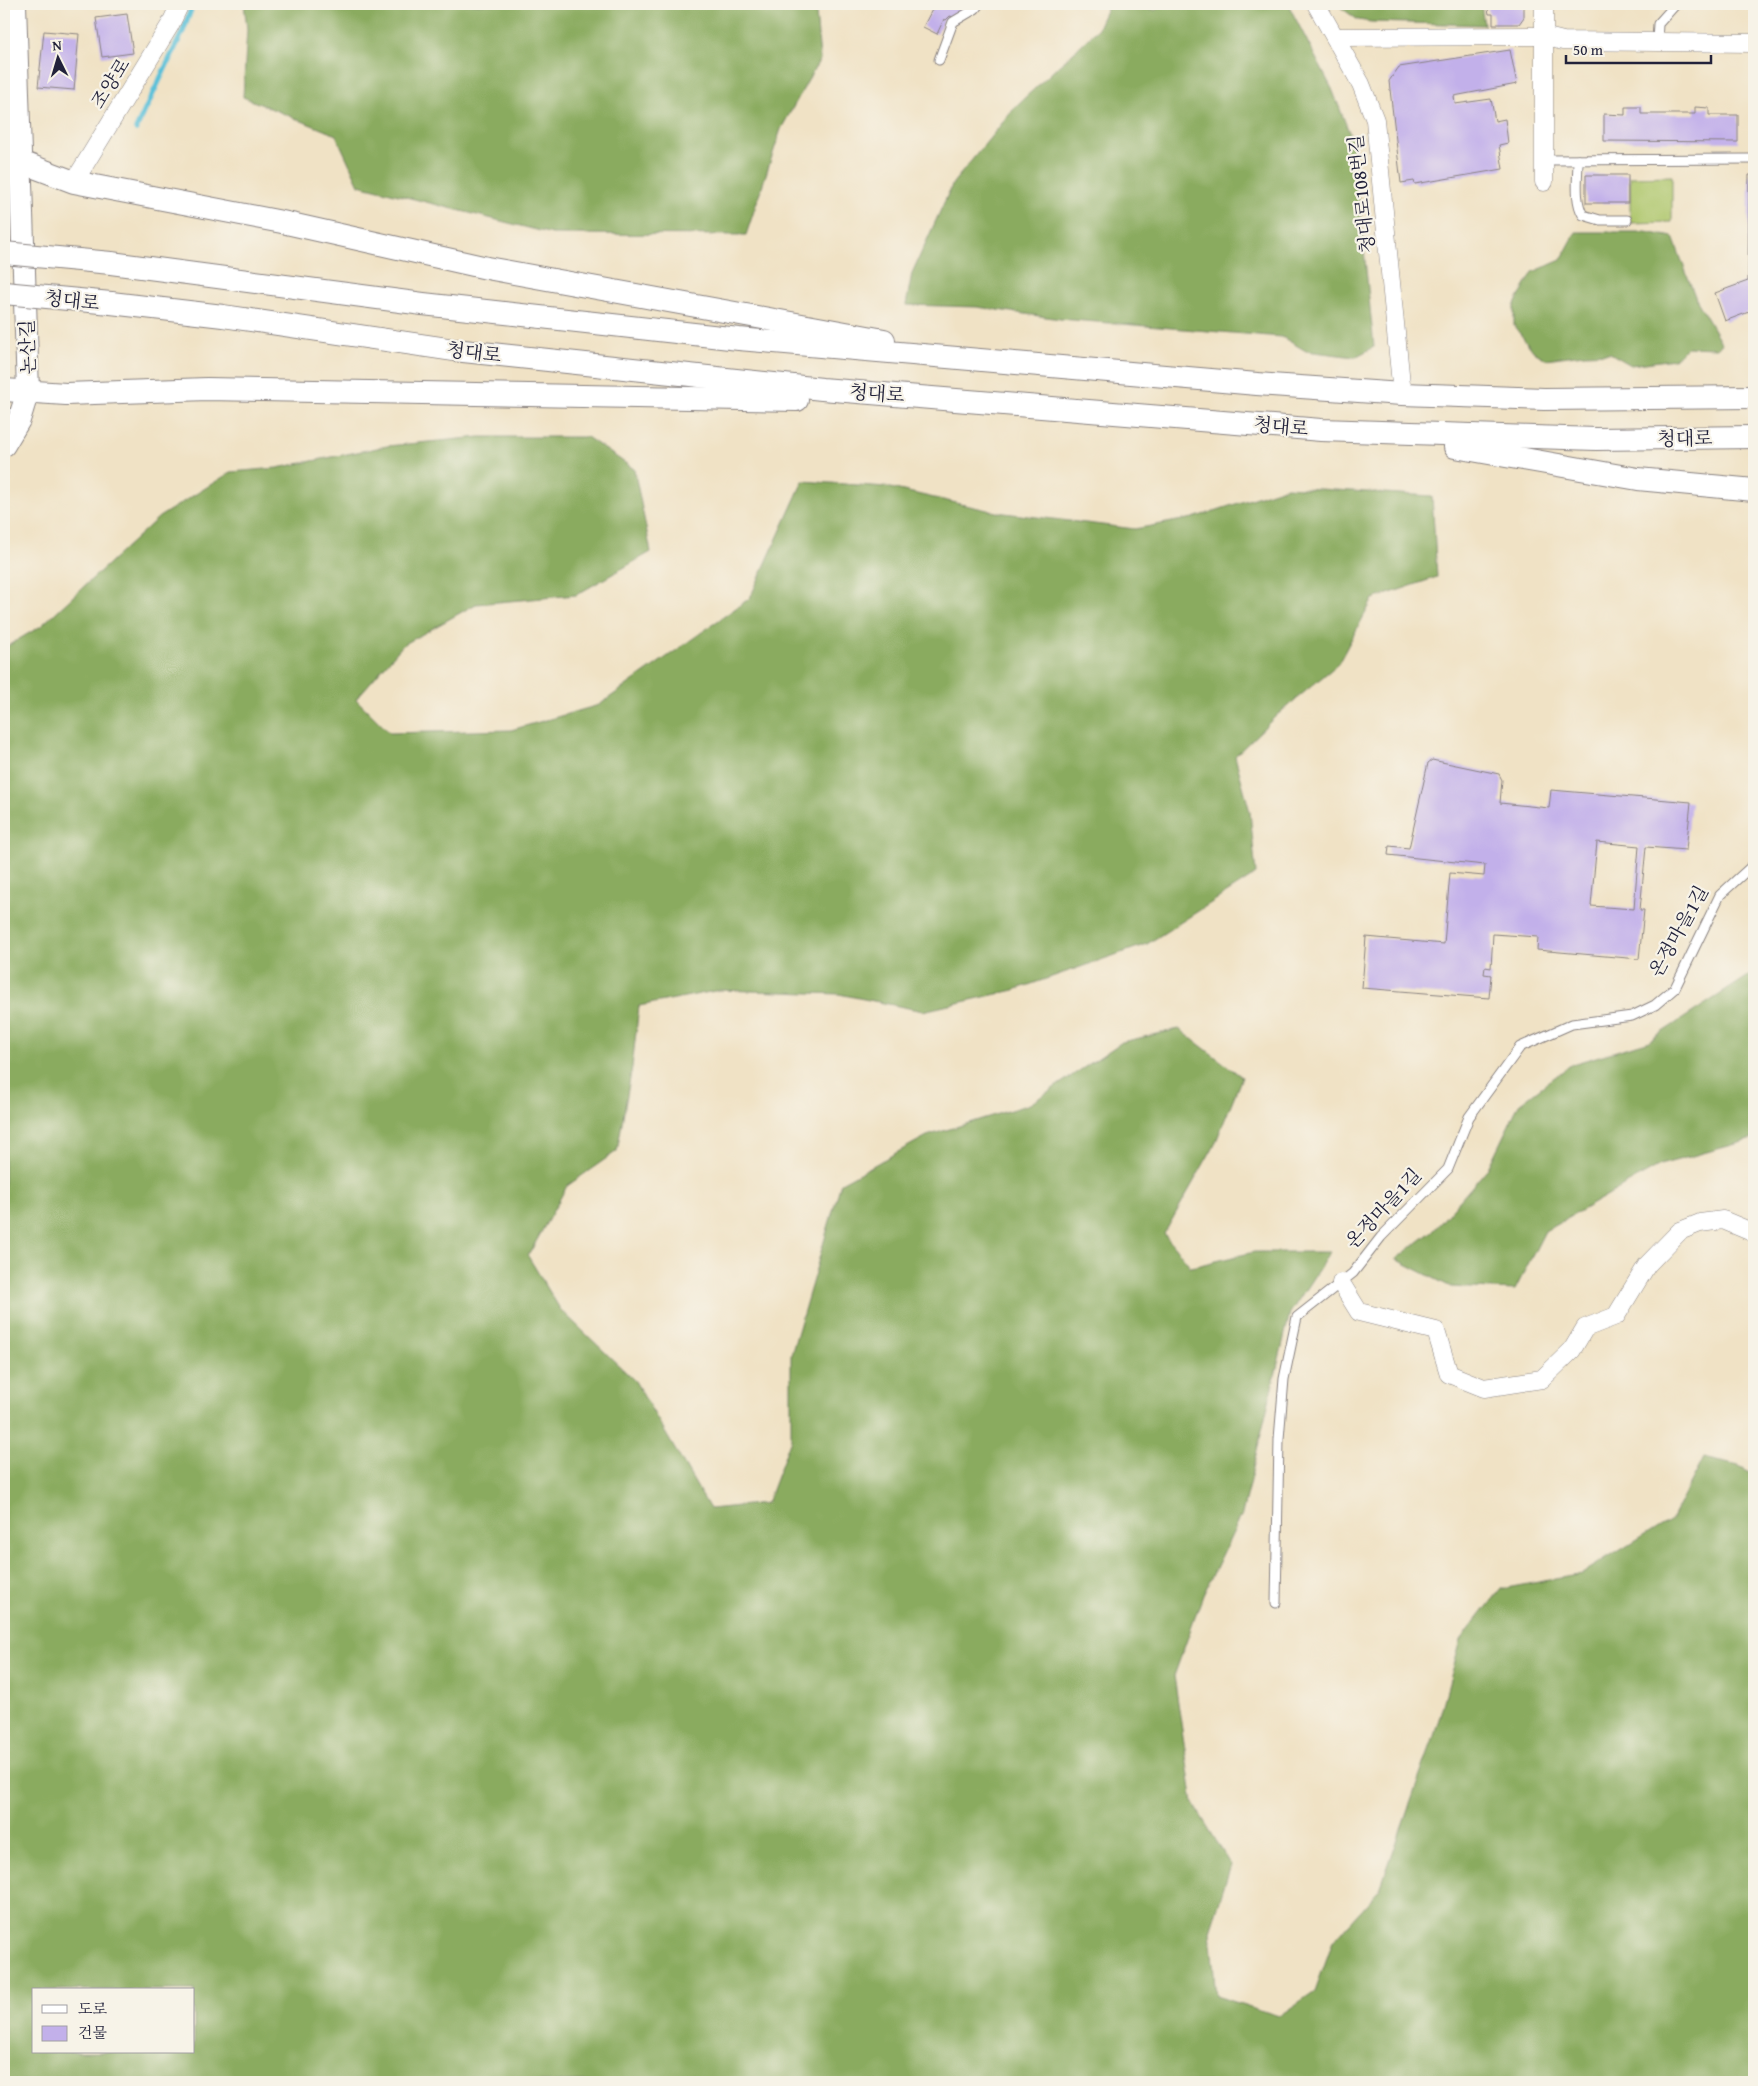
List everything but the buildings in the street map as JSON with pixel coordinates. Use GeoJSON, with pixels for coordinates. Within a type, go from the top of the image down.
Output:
{"type":"FeatureCollection","features":[{"type":"Feature","properties":{"kind":"street","name":"논산길"},"geometry":{"type":"LineString","coordinates":[[4,445],[19,420],[28,391],[12,163],[11,55],[15,4]]}},
{"type":"Feature","properties":{"kind":"street","name":"조양로"},"geometry":{"type":"LineString","coordinates":[[74,182],[170,25],[180,4]]}},
{"type":"Feature","properties":{"kind":"street","name":"청대로108번길"},"geometry":{"type":"LineString","coordinates":[[1316,4],[1361,84],[1377,132],[1402,394]]}},
{"type":"Feature","properties":{"kind":"street"},"geometry":{"type":"LineString","coordinates":[[1544,4],[1544,182]]}},
{"type":"Feature","properties":{"kind":"street"},"geometry":{"type":"LineString","coordinates":[[1336,37],[1544,36],[1563,41],[1754,43]]}},
{"type":"Feature","properties":{"kind":"street"},"geometry":{"type":"LineString","coordinates":[[12,163],[74,182],[282,222],[488,268],[1001,361]]}},
{"type":"Feature","properties":{"kind":"street"},"geometry":{"type":"LineString","coordinates":[[4,253],[111,263],[423,304],[612,326],[863,351],[1001,361],[1257,384],[1402,394],[1553,399],[1754,397]]}},
{"type":"Feature","properties":{"kind":"street","name":"청대로"},"geometry":{"type":"LineString","coordinates":[[4,293],[223,316],[355,337],[518,357],[822,389],[1370,433],[1596,439],[1754,437]]}},
{"type":"Feature","properties":{"kind":"street"},"geometry":{"type":"LineString","coordinates":[[4,390],[66,394],[207,389],[990,402]]}},
{"type":"Feature","properties":{"kind":"street"},"geometry":{"type":"LineString","coordinates":[[1370,433],[1638,479],[1754,490]]}},
{"type":"Feature","properties":{"kind":"street"},"geometry":{"type":"LineString","coordinates":[[1342,1283],[1359,1312],[1436,1331],[1449,1374],[1484,1388],[1542,1379],[1572,1350],[1586,1328],[1616,1316],[1647,1265],[1680,1231],[1700,1223],[1723,1220],[1754,1233]]}},
{"type":"Feature","properties":{"kind":"lane"},"geometry":{"type":"LineString","coordinates":[[939,60],[953,22],[975,9],[979,4]]}},
{"type":"Feature","properties":{"kind":"lane"},"geometry":{"type":"LineString","coordinates":[[1657,42],[1658,24],[1676,4]]}},
{"type":"Feature","properties":{"kind":"lane"},"geometry":{"type":"LineString","coordinates":[[1544,160],[1754,159]]}},
{"type":"Feature","properties":{"kind":"lane"},"geometry":{"type":"LineString","coordinates":[[1578,160],[1578,199],[1579,208],[1583,215],[1600,220],[1627,220]]}},
{"type":"Feature","properties":{"kind":"lane","name":"온정마을1길"},"geometry":{"type":"LineString","coordinates":[[1276,1603],[1279,1438],[1284,1378],[1297,1317],[1353,1273],[1381,1237],[1448,1170],[1469,1116],[1520,1047],[1572,1024],[1632,1016],[1655,1005],[1675,988],[1720,895],[1754,864]]}},
{"type":"Feature","properties":{"kind":"green space"},"geometry":{"type":"Polygon","coordinates":[[[244,4],[817,4],[820,59],[781,129],[746,235],[552,234],[359,185],[336,135],[243,97],[247,29],[244,4]]]}},
{"type":"Feature","properties":{"kind":"green space"},"geometry":{"type":"Polygon","coordinates":[[[1114,4],[1156,10],[1166,4],[1288,4],[1332,89],[1353,142],[1374,347],[1355,357],[1306,351],[1282,337],[1060,319],[977,307],[906,305],[912,273],[953,183],[1017,105],[1097,30],[1108,6],[1114,4]]]}},
{"type":"Feature","properties":{"kind":"green space"},"geometry":{"type":"Polygon","coordinates":[[[1336,4],[1481,4],[1484,25],[1371,22],[1358,20],[1336,4]]]}},
{"type":"Feature","properties":{"kind":"green space"},"geometry":{"type":"Polygon","coordinates":[[[1672,176],[1672,222],[1630,223],[1630,177],[1672,176]]]}},
{"type":"Feature","properties":{"kind":"green space"},"geometry":{"type":"Polygon","coordinates":[[[1576,232],[1646,232],[1673,237],[1696,299],[1722,344],[1716,348],[1687,347],[1674,359],[1631,365],[1610,353],[1546,359],[1534,352],[1514,326],[1514,306],[1533,272],[1561,260],[1576,232]]]}},
{"type":"Feature","properties":{"kind":"green space"},"geometry":{"type":"Polygon","coordinates":[[[480,437],[587,437],[634,469],[651,552],[576,595],[476,604],[403,645],[356,699],[390,733],[511,730],[599,705],[750,598],[803,481],[886,487],[996,512],[1135,529],[1193,518],[1287,487],[1432,496],[1437,577],[1373,599],[1338,664],[1277,715],[1235,756],[1250,812],[1256,874],[1147,944],[1014,990],[923,1011],[839,994],[720,990],[639,1006],[632,1067],[617,1151],[567,1186],[528,1256],[560,1309],[635,1381],[710,1509],[767,1503],[791,1439],[791,1355],[841,1183],[927,1136],[1030,1104],[1122,1042],[1179,1029],[1242,1077],[1215,1144],[1164,1234],[1191,1267],[1254,1252],[1330,1252],[1290,1313],[1242,1514],[1203,1595],[1174,1676],[1193,1803],[1231,1865],[1210,1931],[1216,1996],[1279,2016],[1315,1991],[1333,1941],[1380,1889],[1435,1733],[1461,1640],[1501,1589],[1582,1574],[1672,1518],[1703,1458],[1739,1466],[1754,1474],[1754,2082],[4,2082],[4,648],[41,626],[159,517],[231,472],[277,468],[387,446],[480,437]]]}},
{"type":"Feature","properties":{"kind":"green space"},"geometry":{"type":"Polygon","coordinates":[[[1754,960],[1754,1139],[1660,1165],[1545,1231],[1515,1290],[1451,1287],[1396,1259],[1435,1229],[1488,1168],[1519,1104],[1572,1064],[1647,1042],[1753,973],[1754,960]]]}},
{"type":"Feature","properties":{"kind":"waterway"},"geometry":{"type":"LineString","coordinates":[[136,129],[183,31],[193,4]]}}]}
